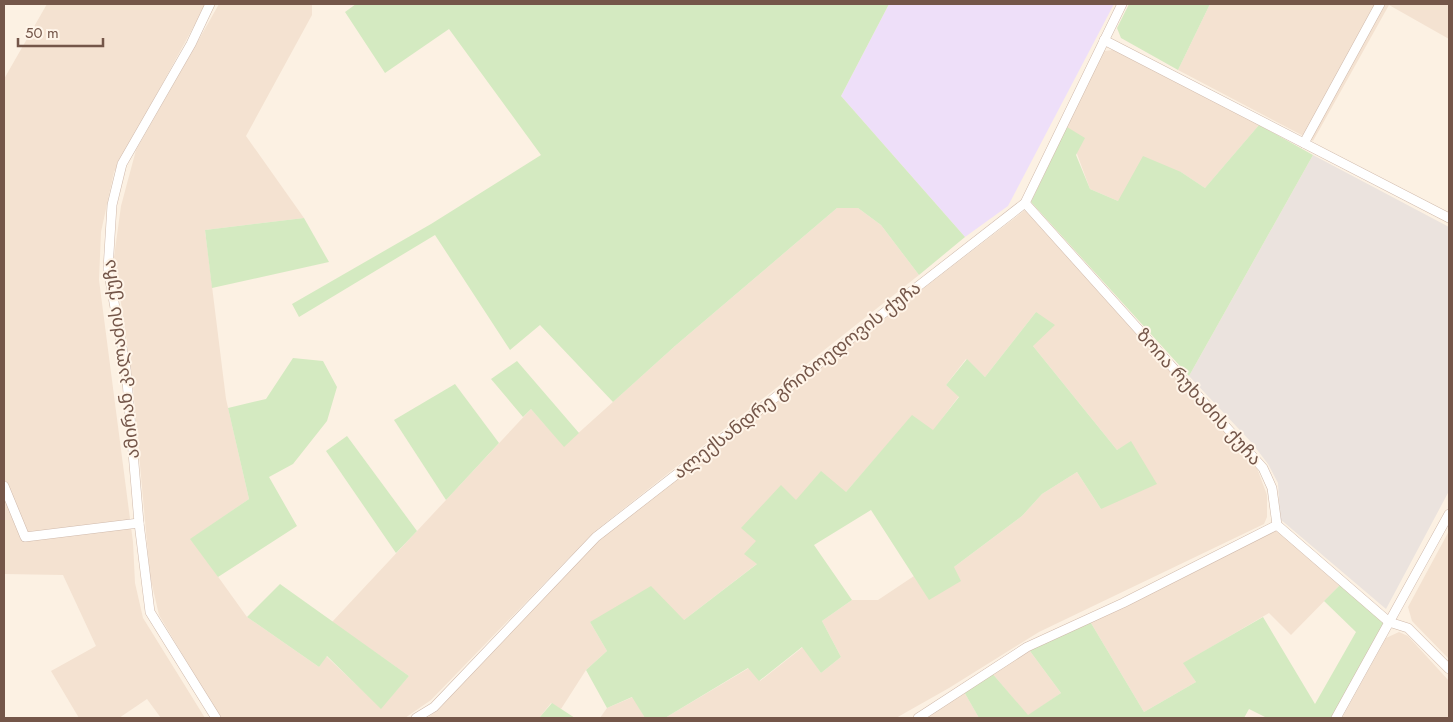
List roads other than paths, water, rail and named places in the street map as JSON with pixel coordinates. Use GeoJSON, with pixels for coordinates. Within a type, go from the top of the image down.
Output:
{"type":"FeatureCollection","features":[{"type":"Feature","properties":{"kind":"street","name":"ამირან კალაძის ქუჩა"},"geometry":{"type":"LineString","coordinates":[[210,4],[191,44],[122,164],[112,205],[108,269],[126,369],[139,523],[150,612],[216,718]]}},
{"type":"Feature","properties":{"kind":"street","name":"ალექსანდრე გრიბოედოვის ქუჩა"},"geometry":{"type":"LineString","coordinates":[[416,718],[434,707],[596,537],[1025,203],[1122,4]]}},
{"type":"Feature","properties":{"kind":"street"},"geometry":{"type":"LineString","coordinates":[[1304,143],[1380,4]]}},
{"type":"Feature","properties":{"kind":"street"},"geometry":{"type":"LineString","coordinates":[[1104,40],[1449,218]]}},
{"type":"Feature","properties":{"kind":"street","name":"ზოია რუხაძის ქუჩა"},"geometry":{"type":"LineString","coordinates":[[1025,203],[1262,468],[1272,488],[1277,525]]}},
{"type":"Feature","properties":{"kind":"street"},"geometry":{"type":"LineString","coordinates":[[4,486],[25,537],[139,523]]}},
{"type":"Feature","properties":{"kind":"street"},"geometry":{"type":"LineString","coordinates":[[1336,718],[1449,514]]}},
{"type":"Feature","properties":{"kind":"street"},"geometry":{"type":"LineString","coordinates":[[918,718],[1027,647],[1122,603],[1277,525],[1389,622],[1408,628],[1449,669]]}}]}
